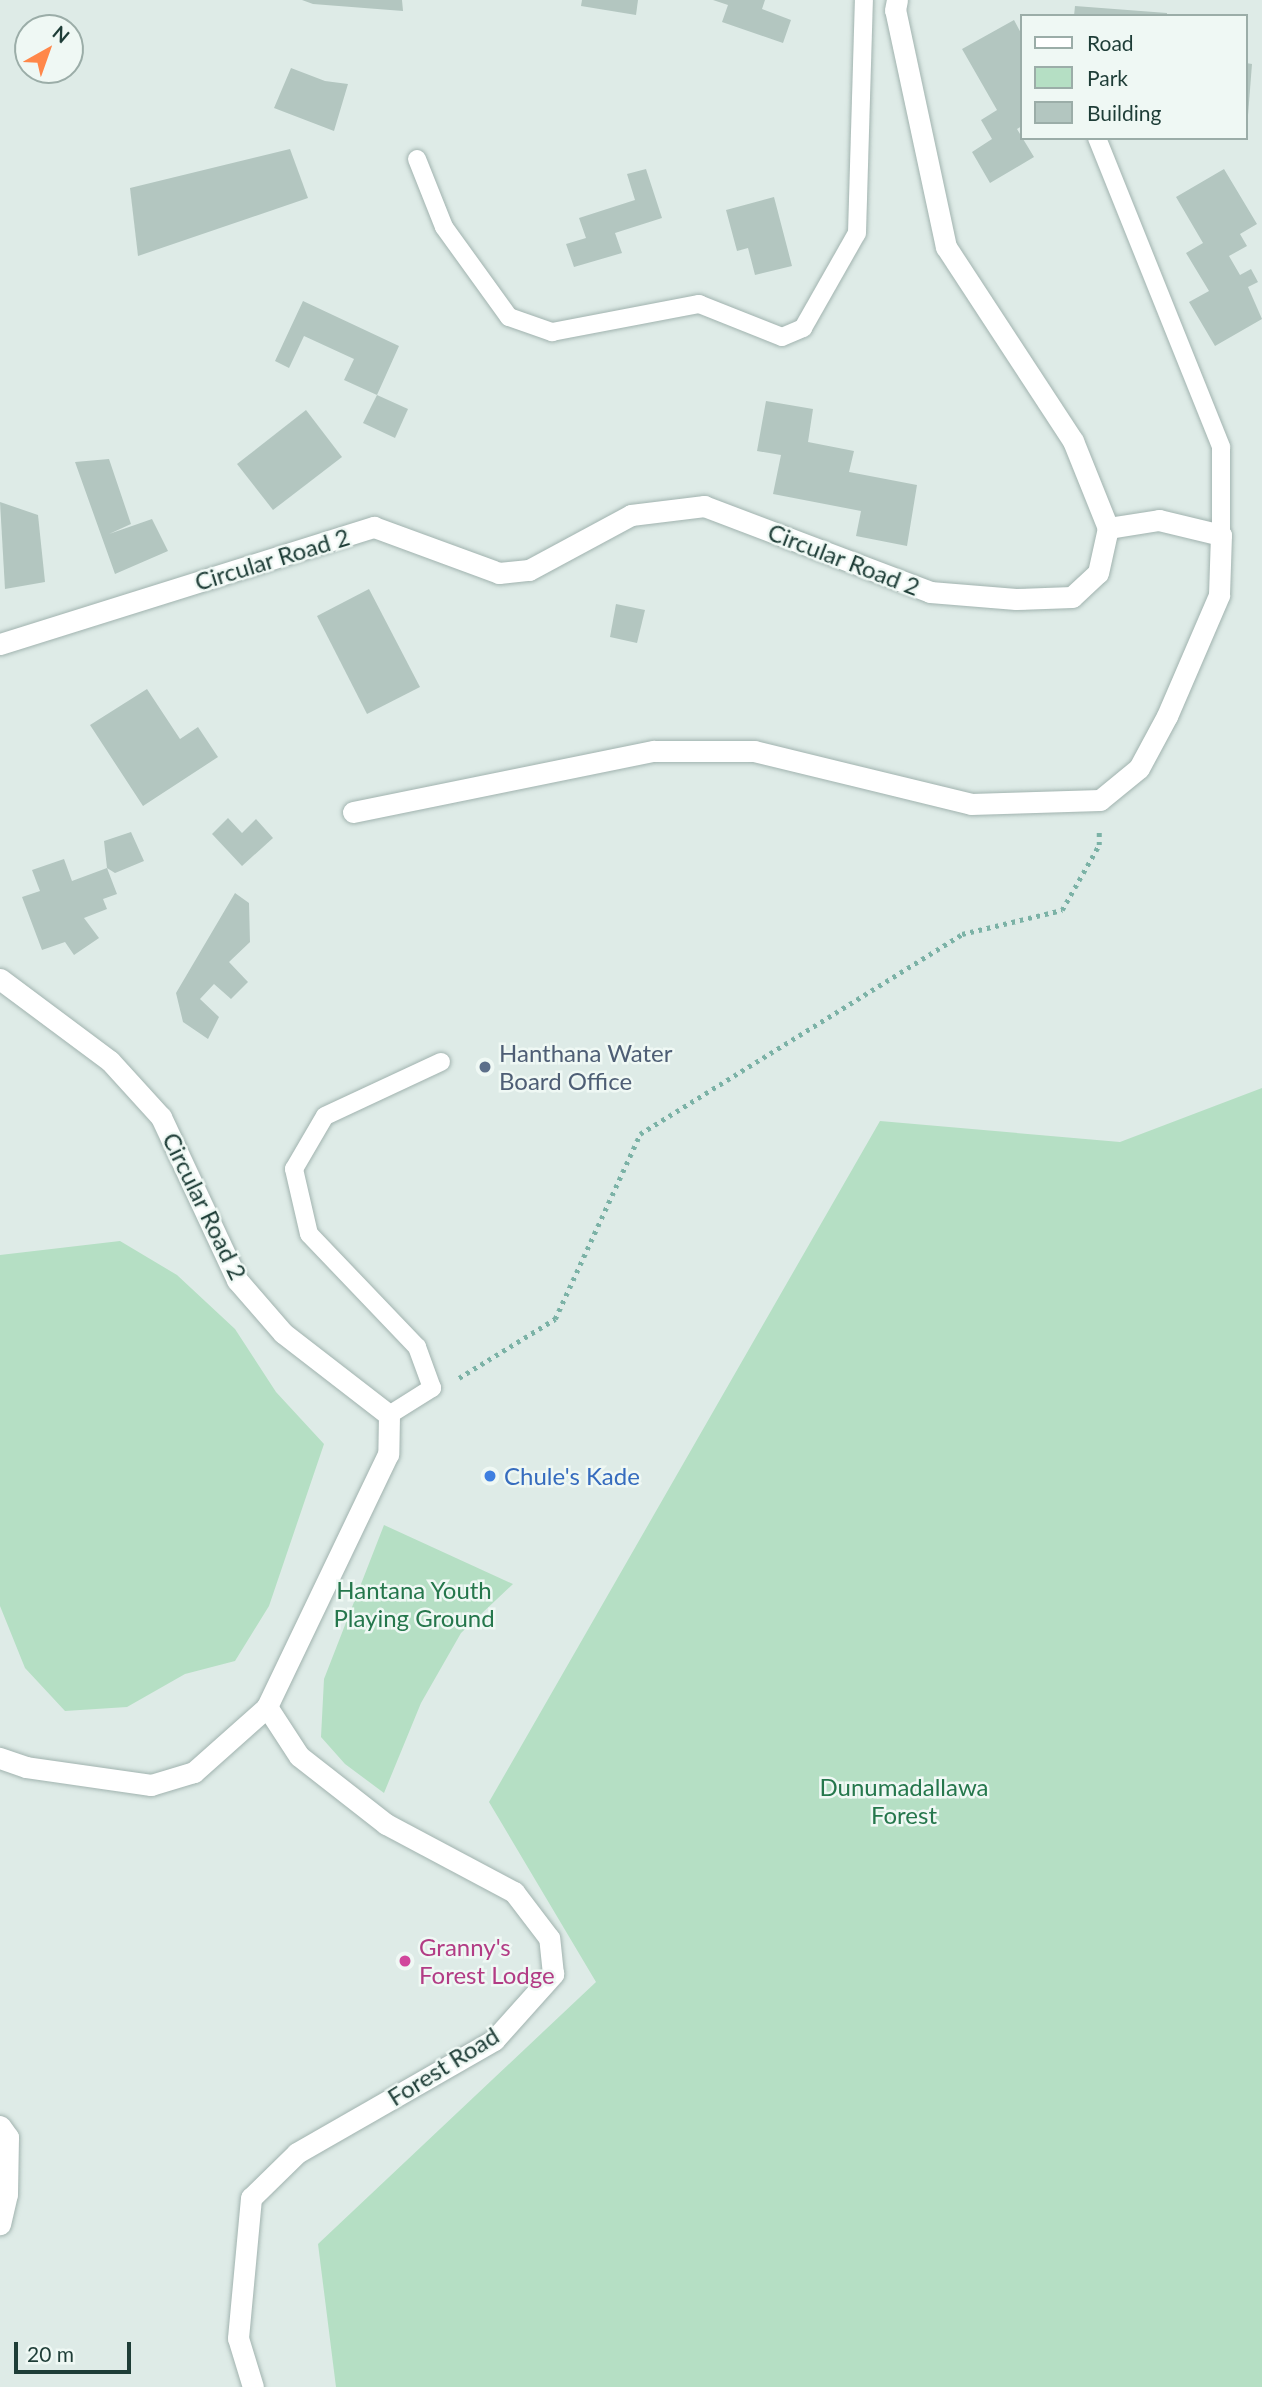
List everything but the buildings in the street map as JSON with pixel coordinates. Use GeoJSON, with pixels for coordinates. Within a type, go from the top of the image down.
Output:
{"type":"FeatureCollection","features":[{"type":"Feature","properties":{"kind":"street"},"geometry":{"type":"LineString","coordinates":[[353,812],[653,751],[754,751],[971,804],[1100,800],[1139,768],[1167,716],[1219,595],[1221,536],[1159,520],[1108,528],[1073,441],[946,247],[895,10],[897,0]]}},
{"type":"Feature","properties":{"kind":"street","name":"Circular Road 2"},"geometry":{"type":"LineString","coordinates":[[0,644],[374,527],[499,573],[529,570],[631,515],[704,506],[930,592],[1016,599],[1072,597],[1098,573],[1108,528]]}},
{"type":"Feature","properties":{"kind":"street","name":"Circular Road 2"},"geometry":{"type":"LineString","coordinates":[[0,979],[110,1061],[162,1116],[237,1280],[283,1333],[389,1415]]}},
{"type":"Feature","properties":{"kind":"street"},"geometry":{"type":"LineString","coordinates":[[0,1758],[26,1767],[151,1785],[194,1772],[267,1707],[388,1454],[389,1415]]}},
{"type":"Feature","properties":{"kind":"street","name":"Forest Road"},"geometry":{"type":"LineString","coordinates":[[253,2387],[238,2338],[251,2198],[297,2153],[494,2040],[553,1974],[549,1938],[514,1892],[386,1824],[299,1756],[267,1707]]}},
{"type":"Feature","properties":{"kind":"street"},"geometry":{"type":"LineString","coordinates":[[0,2126],[8,2137],[8,2194],[0,2224]]}},
{"type":"Feature","properties":{"kind":"lane"},"geometry":{"type":"LineString","coordinates":[[417,159],[444,227],[509,317],[552,332],[699,304],[782,337],[803,328],[857,233],[864,0]]}},
{"type":"Feature","properties":{"kind":"lane"},"geometry":{"type":"LineString","coordinates":[[1098,140],[1221,447],[1221,536]]}},
{"type":"Feature","properties":{"kind":"lane"},"geometry":{"type":"LineString","coordinates":[[389,1415],[432,1388],[417,1347],[309,1234],[294,1169],[325,1116],[441,1062]]}},
{"type":"Feature","properties":{"kind":"path"},"geometry":{"type":"LineString","coordinates":[[432,1388],[466,1375],[555,1319],[640,1134],[962,934],[1062,910],[1099,845],[1100,800]]}},
{"type":"Feature","properties":{"kind":"green space","name":"Dunumadallawa Forest"},"geometry":{"type":"Polygon","coordinates":[[[1262,1088],[1262,2387],[336,2387],[318,2244],[596,1982],[489,1802],[880,1121],[1120,1142],[1262,1088]]]}},
{"type":"Feature","properties":{"kind":"green space"},"geometry":{"type":"Polygon","coordinates":[[[120,1241],[177,1275],[235,1329],[276,1392],[324,1444],[269,1606],[235,1661],[185,1674],[127,1707],[65,1711],[25,1668],[0,1606],[0,1255],[120,1241]]]}},
{"type":"Feature","properties":{"kind":"green space","name":"Hantana Youth Playing Ground"},"geometry":{"type":"Polygon","coordinates":[[[384,1525],[513,1584],[461,1633],[421,1703],[384,1793],[345,1764],[321,1737],[324,1679],[384,1525]]]}},
{"type":"Feature","properties":{"kind":"place","name":"Hanthana Water Board Office"},"geometry":{"type":"Point","coordinates":[485,1067]}},
{"type":"Feature","properties":{"kind":"place","name":"Chule's Kade"},"geometry":{"type":"Point","coordinates":[490,1476]}},
{"type":"Feature","properties":{"kind":"place","name":"Granny's Forest Lodge"},"geometry":{"type":"Point","coordinates":[405,1961]}}]}
